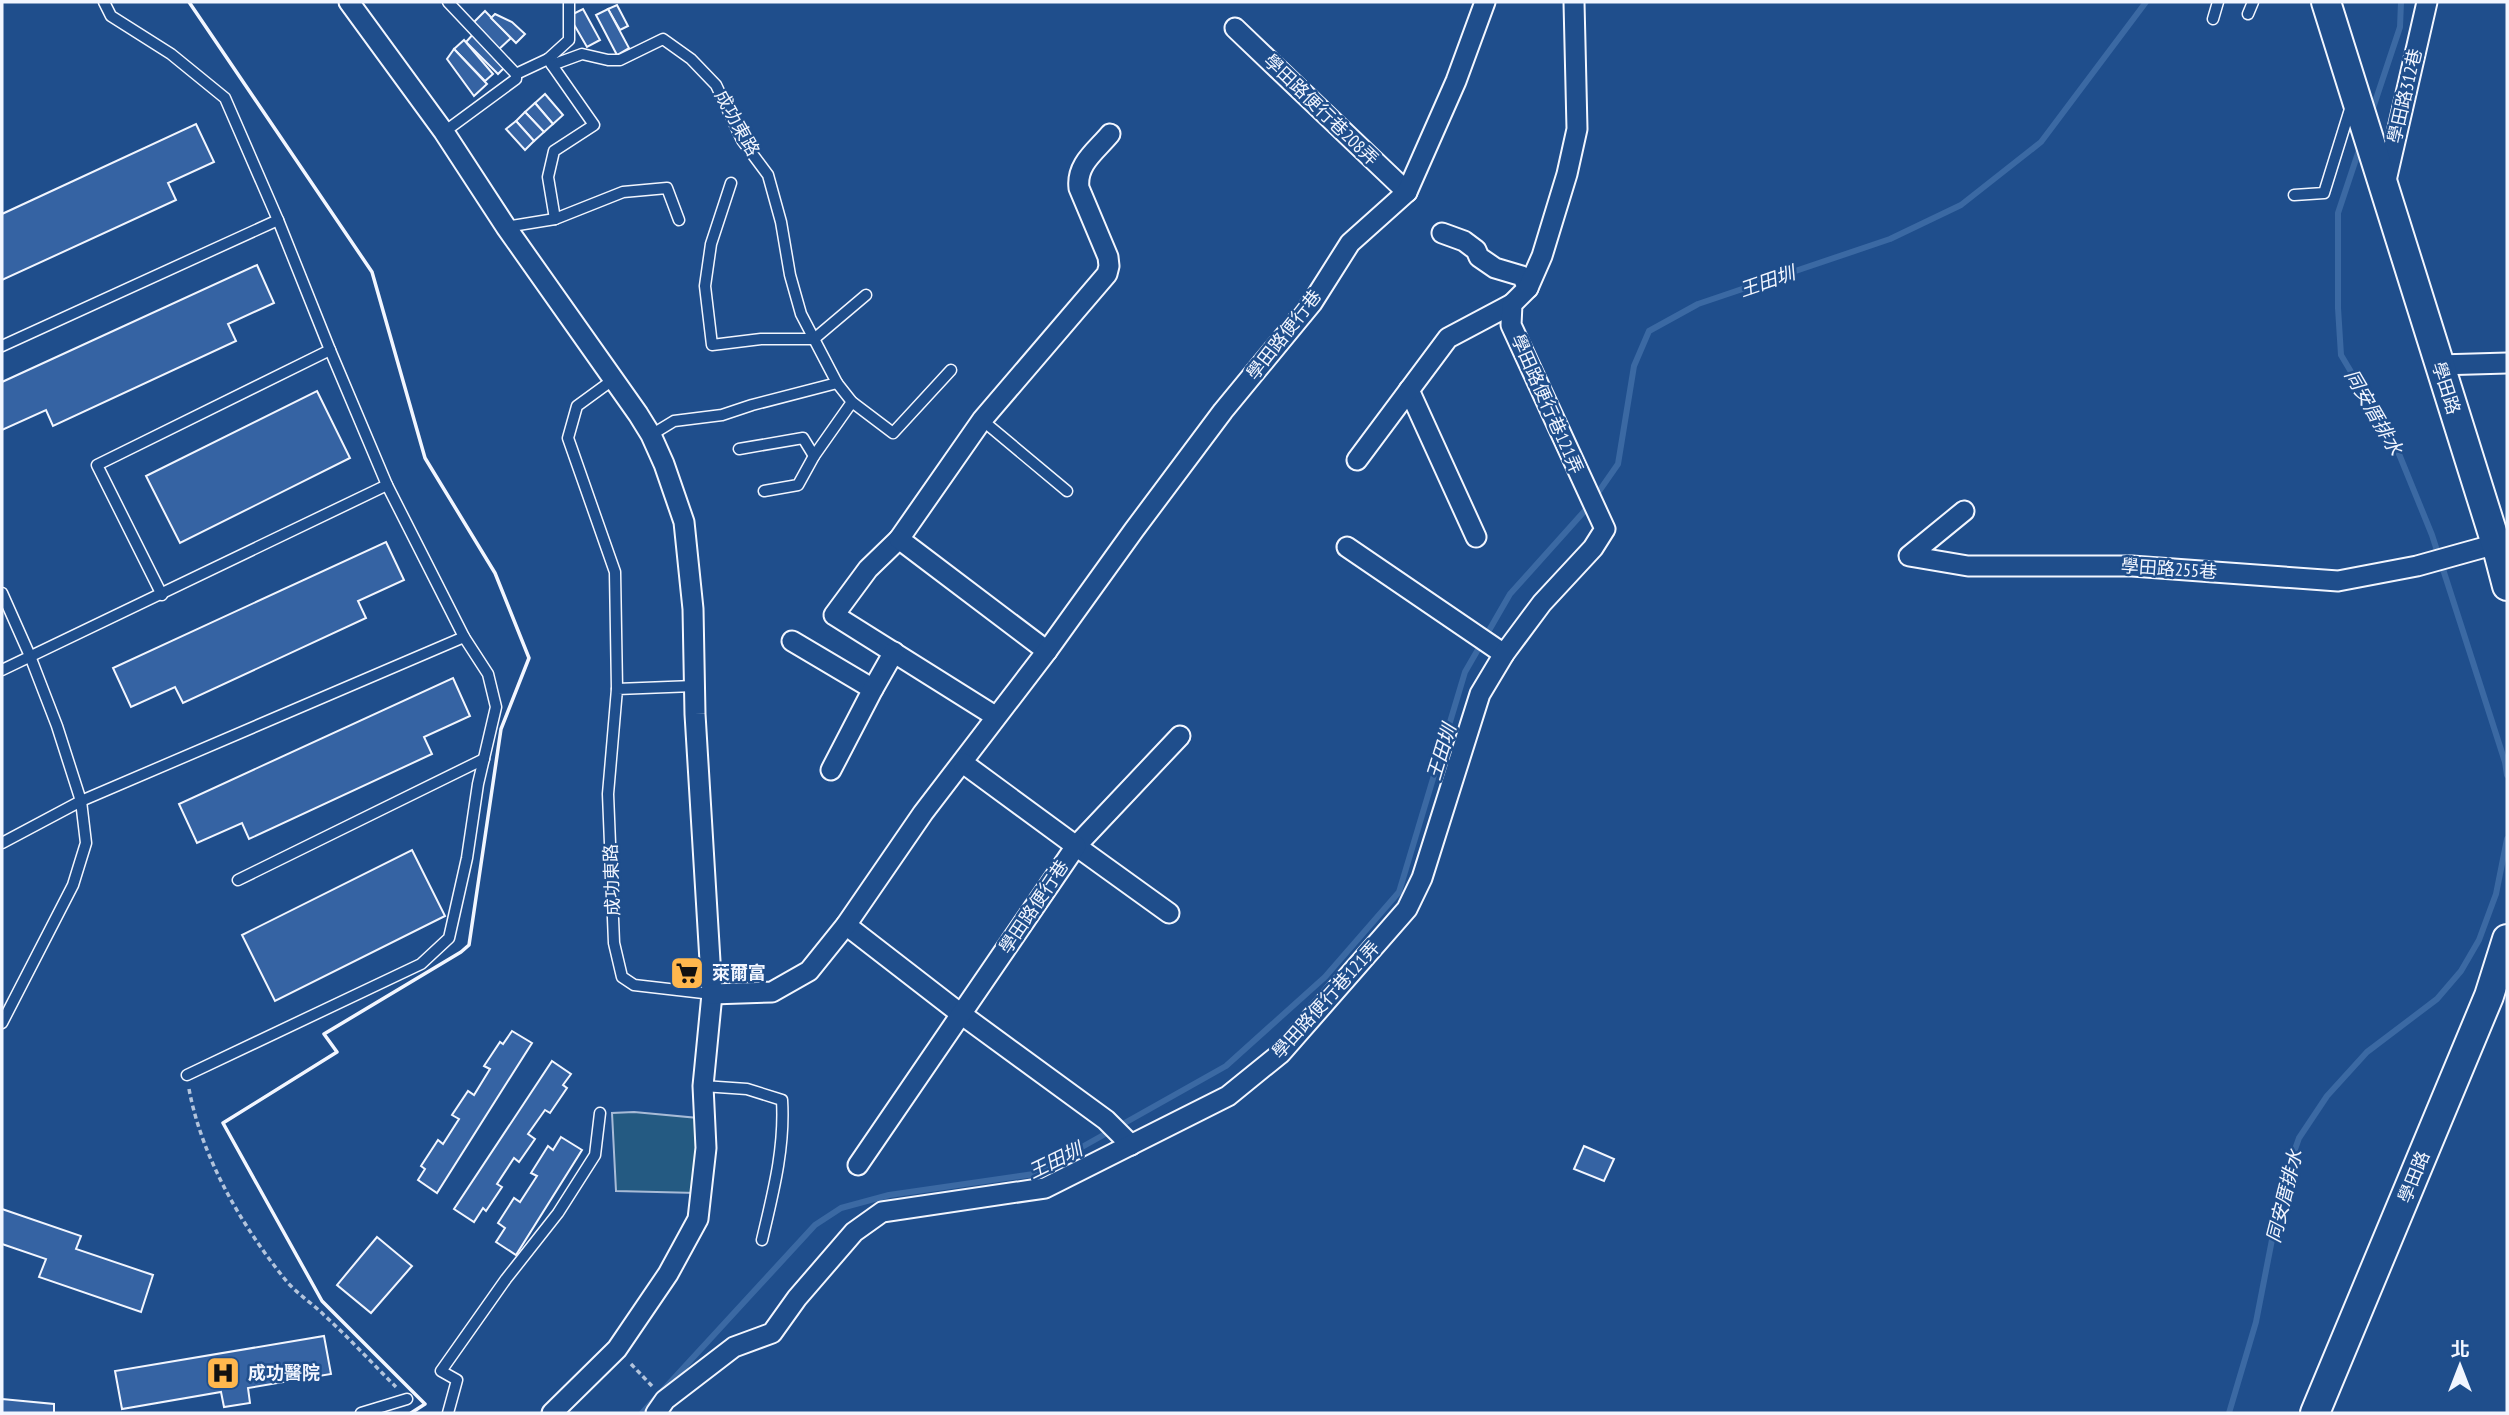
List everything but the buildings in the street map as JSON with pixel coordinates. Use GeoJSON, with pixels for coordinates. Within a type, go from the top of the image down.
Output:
{"type":"FeatureCollection","features":[{"type":"Feature","properties":{"kind":"main road"},"geometry":{"type":"LineString","coordinates":[[2326,2],[2354,96]]}},
{"type":"Feature","properties":{"kind":"main road","name":"學田路"},"geometry":{"type":"LineString","coordinates":[[2354,96],[2507,586]]}},
{"type":"Feature","properties":{"kind":"main road","name":"學田路"},"geometry":{"type":"LineString","coordinates":[[2315,1413],[2489,996],[2507,939]]}},
{"type":"Feature","properties":{"kind":"street"},"geometry":{"type":"LineString","coordinates":[[349,2],[444,132],[506,227],[651,435],[684,522],[693,609],[694,686],[712,994],[704,1086],[706,1148],[698,1219],[668,1274],[617,1349],[552,1413]]}},
{"type":"Feature","properties":{"kind":"street","name":"學田路便行巷"},"geometry":{"type":"LineString","coordinates":[[712,994],[772,992],[809,971],[846,925],[923,813],[963,763],[995,716],[1223,411],[1312,303],[1350,243],[1407,192],[1456,80],[1485,2]]}},
{"type":"Feature","properties":{"kind":"street"},"geometry":{"type":"LineString","coordinates":[[1357,460],[1448,338],[1512,304],[1528,288],[1542,256],[1567,174],[1577,129],[1574,2]]}},
{"type":"Feature","properties":{"kind":"street","name":"學田路312巷"},"geometry":{"type":"LineString","coordinates":[[2384,190],[2427,2]]}},
{"type":"Feature","properties":{"kind":"street","name":"學田路便行巷208弄"},"geometry":{"type":"LineString","coordinates":[[1235,29],[1407,192]]}},
{"type":"Feature","properties":{"kind":"street"},"geometry":{"type":"LineString","coordinates":[[995,716],[834,615],[868,569],[899,539],[982,420],[1107,274],[1108,257],[1079,188],[1078,176],[1080,168],[1110,134]]}},
{"type":"Feature","properties":{"kind":"street"},"geometry":{"type":"LineString","coordinates":[[1442,233],[1464,241],[1476,250],[1479,257],[1495,268],[1522,276],[1528,288]]}},
{"type":"Feature","properties":{"kind":"street","name":"學田路便行巷121弄"},"geometry":{"type":"LineString","coordinates":[[656,1413],[665,1400],[734,1347],[772,1333],[797,1298],[854,1232],[882,1212],[1045,1188],[1228,1096],[1281,1053],[1406,909],[1422,878],[1480,694],[1504,653],[1542,603],[1593,548],[1605,529],[1511,325],[1512,304]]}},
{"type":"Feature","properties":{"kind":"street"},"geometry":{"type":"LineString","coordinates":[[2439,365],[2507,363]]}},
{"type":"Feature","properties":{"kind":"street"},"geometry":{"type":"LineString","coordinates":[[1409,390],[1476,537]]}},
{"type":"Feature","properties":{"kind":"street","name":"學田路255巷"},"geometry":{"type":"LineString","coordinates":[[1964,512],[1909,556],[1968,566],[2132,566],[2338,581],[2417,566],[2496,544]]}},
{"type":"Feature","properties":{"kind":"street"},"geometry":{"type":"LineString","coordinates":[[899,539],[1046,651]]}},
{"type":"Feature","properties":{"kind":"street"},"geometry":{"type":"LineString","coordinates":[[1347,547],[1504,653]]}},
{"type":"Feature","properties":{"kind":"street"},"geometry":{"type":"LineString","coordinates":[[792,641],[873,689]]}},
{"type":"Feature","properties":{"kind":"street"},"geometry":{"type":"LineString","coordinates":[[831,770],[894,652]]}},
{"type":"Feature","properties":{"kind":"street"},"geometry":{"type":"LineString","coordinates":[[1169,913],[1076,846],[1180,736]]}},
{"type":"Feature","properties":{"kind":"street","name":"學田路便行巷"},"geometry":{"type":"LineString","coordinates":[[858,1165],[1076,846],[963,763]]}},
{"type":"Feature","properties":{"kind":"street"},"geometry":{"type":"LineString","coordinates":[[846,925],[961,1014],[1106,1120],[1131,1145]]}},
{"type":"Feature","properties":{"kind":"lane"},"geometry":{"type":"LineString","coordinates":[[104,2],[111,16],[171,54],[225,98],[387,485],[464,636],[488,674],[496,707],[449,938],[421,964],[187,1075]]}},
{"type":"Feature","properties":{"kind":"lane"},"geometry":{"type":"LineString","coordinates":[[448,2],[516,74]]}},
{"type":"Feature","properties":{"kind":"lane","name":"成功東路"},"geometry":{"type":"LineString","coordinates":[[550,62],[569,40],[569,2]]}},
{"type":"Feature","properties":{"kind":"lane"},"geometry":{"type":"LineString","coordinates":[[2213,19],[2218,2]]}},
{"type":"Feature","properties":{"kind":"lane"},"geometry":{"type":"LineString","coordinates":[[2248,14],[2253,2]]}},
{"type":"Feature","properties":{"kind":"lane","name":"成功東路"},"geometry":{"type":"LineString","coordinates":[[444,132],[516,79],[516,74],[582,54],[620,60],[663,39],[691,58],[716,85],[742,140],[768,175],[801,314],[836,383],[852,402],[893,433],[951,370]]}},
{"type":"Feature","properties":{"kind":"lane"},"geometry":{"type":"LineString","coordinates":[[550,62],[594,125],[554,151],[548,177],[555,219]]}},
{"type":"Feature","properties":{"kind":"lane"},"geometry":{"type":"LineString","coordinates":[[2294,195],[2324,193],[2354,96]]}},
{"type":"Feature","properties":{"kind":"lane"},"geometry":{"type":"LineString","coordinates":[[731,183],[711,244],[705,286],[712,345],[761,339],[814,339],[866,295]]}},
{"type":"Feature","properties":{"kind":"lane"},"geometry":{"type":"LineString","coordinates":[[506,227],[555,219],[624,192],[667,188],[679,220]]}},
{"type":"Feature","properties":{"kind":"lane"},"geometry":{"type":"LineString","coordinates":[[2,346],[278,220]]}},
{"type":"Feature","properties":{"kind":"lane"},"geometry":{"type":"LineString","coordinates":[[162,595],[97,465],[330,350]]}},
{"type":"Feature","properties":{"kind":"lane","name":"成功東路"},"geometry":{"type":"LineString","coordinates":[[614,379],[577,406],[568,438],[615,572],[617,689],[608,794],[614,943],[622,977],[634,985],[712,994]]}},
{"type":"Feature","properties":{"kind":"lane"},"geometry":{"type":"LineString","coordinates":[[651,435],[674,421],[722,415],[836,383]]}},
{"type":"Feature","properties":{"kind":"lane"},"geometry":{"type":"LineString","coordinates":[[764,491],[798,485],[814,456],[852,402]]}},
{"type":"Feature","properties":{"kind":"lane"},"geometry":{"type":"LineString","coordinates":[[982,420],[1068,491]]}},
{"type":"Feature","properties":{"kind":"lane"},"geometry":{"type":"LineString","coordinates":[[739,449],[803,438],[814,456]]}},
{"type":"Feature","properties":{"kind":"lane"},"geometry":{"type":"LineString","coordinates":[[2,670],[387,485]]}},
{"type":"Feature","properties":{"kind":"lane"},"geometry":{"type":"LineString","coordinates":[[2,593],[57,726],[81,801],[86,843],[73,884],[2,1023]]}},
{"type":"Feature","properties":{"kind":"lane"},"geometry":{"type":"LineString","coordinates":[[2,843],[81,801],[464,636]]}},
{"type":"Feature","properties":{"kind":"lane"},"geometry":{"type":"LineString","coordinates":[[617,689],[694,686]]}},
{"type":"Feature","properties":{"kind":"lane"},"geometry":{"type":"LineString","coordinates":[[238,880],[484,759]]}},
{"type":"Feature","properties":{"kind":"lane"},"geometry":{"type":"LineString","coordinates":[[704,1086],[747,1089],[782,1100],[780,1167],[762,1240]]}},
{"type":"Feature","properties":{"kind":"lane"},"geometry":{"type":"LineString","coordinates":[[449,1413],[457,1380],[441,1371],[506,1279],[558,1213],[595,1155],[600,1113]]}},
{"type":"Feature","properties":{"kind":"lane"},"geometry":{"type":"LineString","coordinates":[[361,1413],[407,1399]]}},
{"type":"Feature","properties":{"kind":"path"},"geometry":{"type":"LineString","coordinates":[[187,1075],[194,1115],[213,1164],[248,1229],[290,1284],[325,1315],[407,1399]]}},
{"type":"Feature","properties":{"kind":"path"},"geometry":{"type":"LineString","coordinates":[[617,1349],[653,1388]]}},
{"type":"Feature","properties":{"kind":"shaded area"},"geometry":{"type":"Polygon","coordinates":[[[634,1112],[698,1118],[697,1193],[616,1191],[612,1113],[634,1112]]]}},
{"type":"Feature","properties":{"kind":"waterway","name":"王田圳"},"geometry":{"type":"LineString","coordinates":[[1595,497],[1618,464],[1634,366],[1649,331],[1698,304],[1890,239],[1961,205],[2041,142],[2146,2]]}},
{"type":"Feature","properties":{"kind":"waterway","name":"同安厝排水"},"geometry":{"type":"LineString","coordinates":[[2371,114],[2400,27],[2401,2]]}},
{"type":"Feature","properties":{"kind":"waterway","name":"同安厝排水"},"geometry":{"type":"LineString","coordinates":[[2361,144],[2338,213],[2341,355],[2397,449],[2432,535],[2507,775]]}},
{"type":"Feature","properties":{"kind":"waterway","name":"王田圳"},"geometry":{"type":"LineString","coordinates":[[642,1413],[815,1225],[841,1208],[889,1195],[1034,1174],[1226,1066],[1325,977],[1399,892],[1465,672],[1510,594],[1589,506]]}},
{"type":"Feature","properties":{"kind":"waterway","name":"同安厝排水"},"geometry":{"type":"LineString","coordinates":[[2229,1413],[2256,1322],[2283,1183],[2299,1138],[2327,1096],[2367,1052],[2437,999],[2461,971],[2479,940],[2496,894],[2507,839]]}},
{"type":"Feature","properties":{"kind":"wall"},"geometry":{"type":"LineString","coordinates":[[189,2],[372,272],[425,458],[495,573],[529,658],[501,729],[469,945],[324,1034],[337,1052],[223,1123],[322,1301],[425,1404],[411,1413]]}},
{"type":"Feature","properties":{"kind":"place","name":"萊爾富"},"geometry":{"type":"Point","coordinates":[687,973]}},
{"type":"Feature","properties":{"kind":"place","name":"成功醫院"},"geometry":{"type":"Point","coordinates":[223,1373]}}]}
